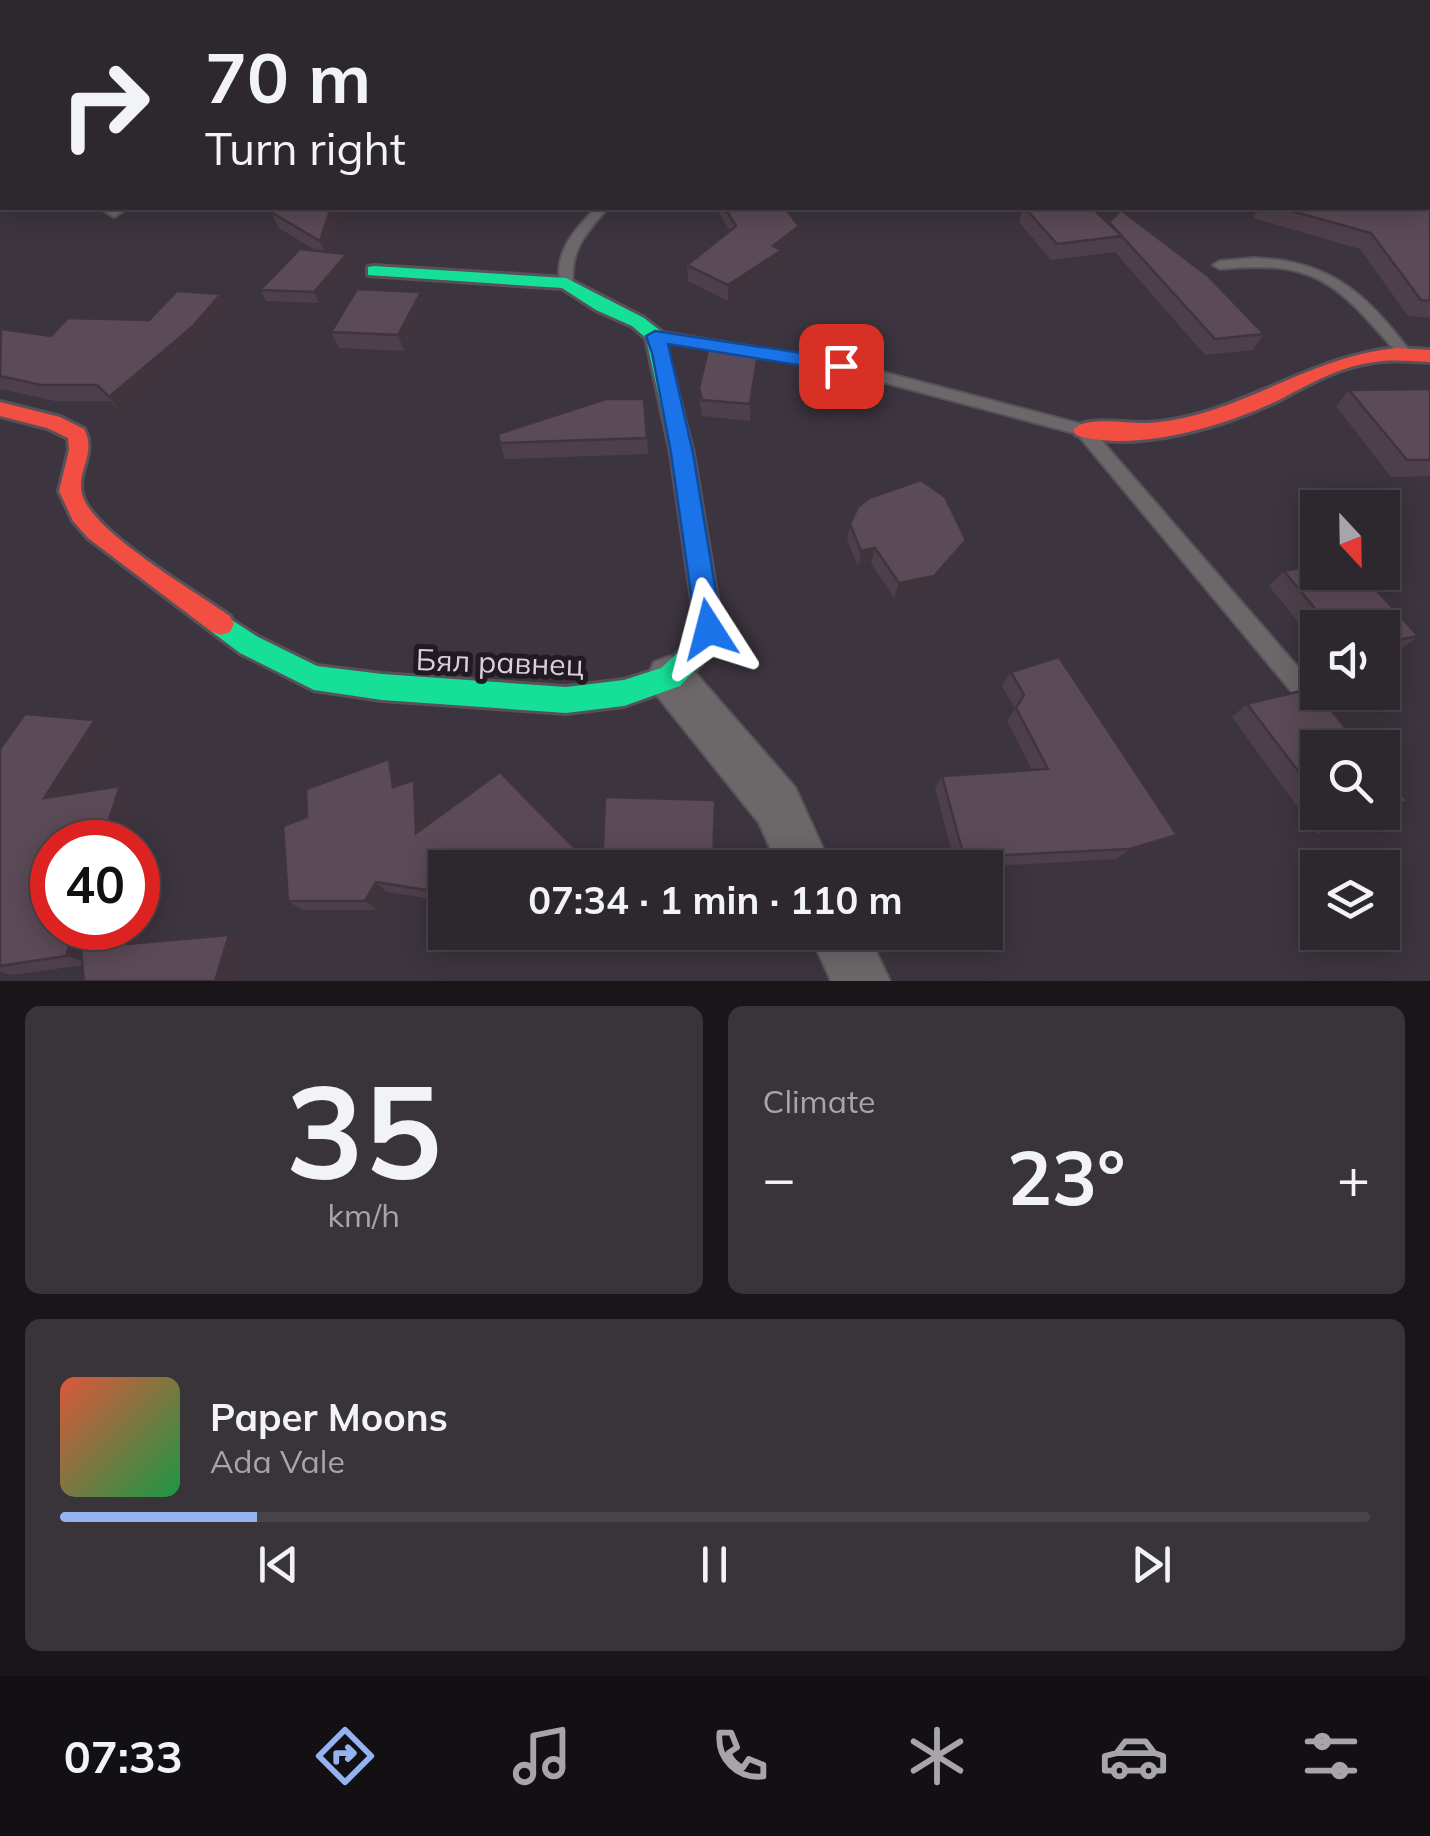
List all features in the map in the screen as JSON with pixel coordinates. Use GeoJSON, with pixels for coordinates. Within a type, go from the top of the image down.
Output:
{"type":"FeatureCollection","features":[{"type":"Feature","properties":{"kind":"street"},"geometry":{"type":"LineString","coordinates":[[374,270],[566,282],[602,306],[638,322],[655,336],[682,453],[709,629],[692,656],[670,677],[776,805],[797,850]]}},
{"type":"Feature","properties":{"kind":"street"},"geometry":{"type":"LineString","coordinates":[[1083,430],[1139,432],[1184,426],[1227,414],[1322,368],[1361,355],[1402,350],[1430,356]]}},
{"type":"Feature","properties":{"kind":"street","name":"Бял равнец"},"geometry":{"type":"LineString","coordinates":[[0,409],[67,427],[78,435],[82,450],[69,485],[76,510],[96,531],[249,645],[314,678],[382,687],[566,700],[624,693],[670,677]]}},
{"type":"Feature","properties":{"kind":"street"},"geometry":{"type":"LineString","coordinates":[[846,950],[860,981]]}},
{"type":"Feature","properties":{"kind":"lane"},"geometry":{"type":"LineString","coordinates":[[566,282],[563,265],[568,248],[600,210]]}},
{"type":"Feature","properties":{"kind":"lane"},"geometry":{"type":"LineString","coordinates":[[1220,265],[1272,260],[1304,266],[1335,281],[1358,299],[1402,350]]}},
{"type":"Feature","properties":{"kind":"lane"},"geometry":{"type":"LineString","coordinates":[[655,336],[841,366],[1083,430],[1300,684]]}},
{"type":"Feature","properties":{"kind":"building"},"geometry":{"type":"Polygon","coordinates":[[[272,210],[330,210],[320,241],[272,210]]]}},
{"type":"Feature","properties":{"kind":"building"},"geometry":{"type":"Polygon","coordinates":[[[726,210],[787,210],[799,226],[773,246],[782,250],[728,285],[687,265],[736,226],[726,210]]]}},
{"type":"Feature","properties":{"kind":"building"},"geometry":{"type":"Polygon","coordinates":[[[1027,210],[1094,210],[1122,236],[1057,244],[1027,210]]]}},
{"type":"Feature","properties":{"kind":"building"},"geometry":{"type":"Polygon","coordinates":[[[1121,210],[1208,276],[1264,334],[1215,339],[1109,222],[1121,210]]]}},
{"type":"Feature","properties":{"kind":"building"},"geometry":{"type":"Polygon","coordinates":[[[1287,210],[1430,210],[1430,301],[1421,300],[1371,233],[1287,210]]]}},
{"type":"Feature","properties":{"kind":"building"},"geometry":{"type":"Polygon","coordinates":[[[300,249],[347,254],[314,292],[260,290],[300,249]]]}},
{"type":"Feature","properties":{"kind":"building"},"geometry":{"type":"Polygon","coordinates":[[[357,289],[421,292],[398,335],[331,332],[357,289]]]}},
{"type":"Feature","properties":{"kind":"building"},"geometry":{"type":"Polygon","coordinates":[[[177,291],[221,294],[192,327],[109,397],[97,385],[41,385],[0,376],[1,329],[51,336],[68,318],[149,320],[177,291]]]}},
{"type":"Feature","properties":{"kind":"building"},"geometry":{"type":"Polygon","coordinates":[[[708,350],[758,354],[750,404],[702,400],[699,388],[708,350]]]}},
{"type":"Feature","properties":{"kind":"building"},"geometry":{"type":"Polygon","coordinates":[[[1430,389],[1430,460],[1407,460],[1349,390],[1430,389]]]}},
{"type":"Feature","properties":{"kind":"building"},"geometry":{"type":"Polygon","coordinates":[[[606,399],[644,399],[647,438],[500,443],[498,434],[606,399]]]}},
{"type":"Feature","properties":{"kind":"building"},"geometry":{"type":"Polygon","coordinates":[[[921,480],[945,497],[966,540],[934,576],[899,583],[875,548],[861,551],[850,524],[858,507],[869,498],[921,480]]]}},
{"type":"Feature","properties":{"kind":"building"},"geometry":{"type":"Polygon","coordinates":[[[1300,568],[1300,590],[1376,590],[1394,610],[1316,610],[1284,571],[1300,568]]]}},
{"type":"Feature","properties":{"kind":"building"},"geometry":{"type":"Polygon","coordinates":[[[1400,616],[1418,636],[1400,640],[1400,616]]]}},
{"type":"Feature","properties":{"kind":"building"},"geometry":{"type":"Polygon","coordinates":[[[1059,657],[1177,835],[1130,849],[1003,855],[1003,850],[962,850],[942,776],[1048,769],[1016,708],[1024,695],[1011,672],[1059,657]]]}},
{"type":"Feature","properties":{"kind":"building"},"geometry":{"type":"Polygon","coordinates":[[[1300,691],[1300,710],[1331,710],[1347,730],[1300,730],[1300,773],[1247,704],[1300,691]]]}},
{"type":"Feature","properties":{"kind":"building"},"geometry":{"type":"Polygon","coordinates":[[[25,714],[95,720],[44,798],[120,786],[109,820],[30,820],[30,950],[68,950],[66,956],[0,966],[0,749],[25,714]]]}},
{"type":"Feature","properties":{"kind":"building"},"geometry":{"type":"Polygon","coordinates":[[[389,759],[393,787],[414,780],[416,833],[500,772],[576,850],[428,850],[428,890],[376,882],[365,901],[288,901],[283,826],[307,817],[306,789],[389,759]]]}},
{"type":"Feature","properties":{"kind":"building"},"geometry":{"type":"Polygon","coordinates":[[[605,797],[715,800],[714,850],[603,850],[605,797]]]}},
{"type":"Feature","properties":{"kind":"building"},"geometry":{"type":"Polygon","coordinates":[[[229,935],[215,981],[84,981],[81,950],[160,950],[160,941],[229,935]]]}},
{"type":"Feature","properties":{"kind":"traffic: fast"},"geometry":{"type":"LineString","coordinates":[[221,624],[249,645],[314,678],[382,687],[566,700],[624,693],[670,677],[692,656],[709,629],[682,453],[655,336],[638,322],[602,306],[566,283],[374,271]]}},
{"type":"Feature","properties":{"kind":"traffic: jam"},"geometry":{"type":"LineString","coordinates":[[1083,430],[1148,430],[1197,424],[1341,363],[1397,354],[1430,356]]}},
{"type":"Feature","properties":{"kind":"traffic: jam"},"geometry":{"type":"LineString","coordinates":[[0,409],[53,422],[77,434],[80,450],[70,491],[81,515],[117,549],[221,624]]}},
{"type":"Feature","properties":{"kind":"route"},"geometry":{"type":"LineString","coordinates":[[709,629],[682,453],[655,336],[841,366]]}}]}
